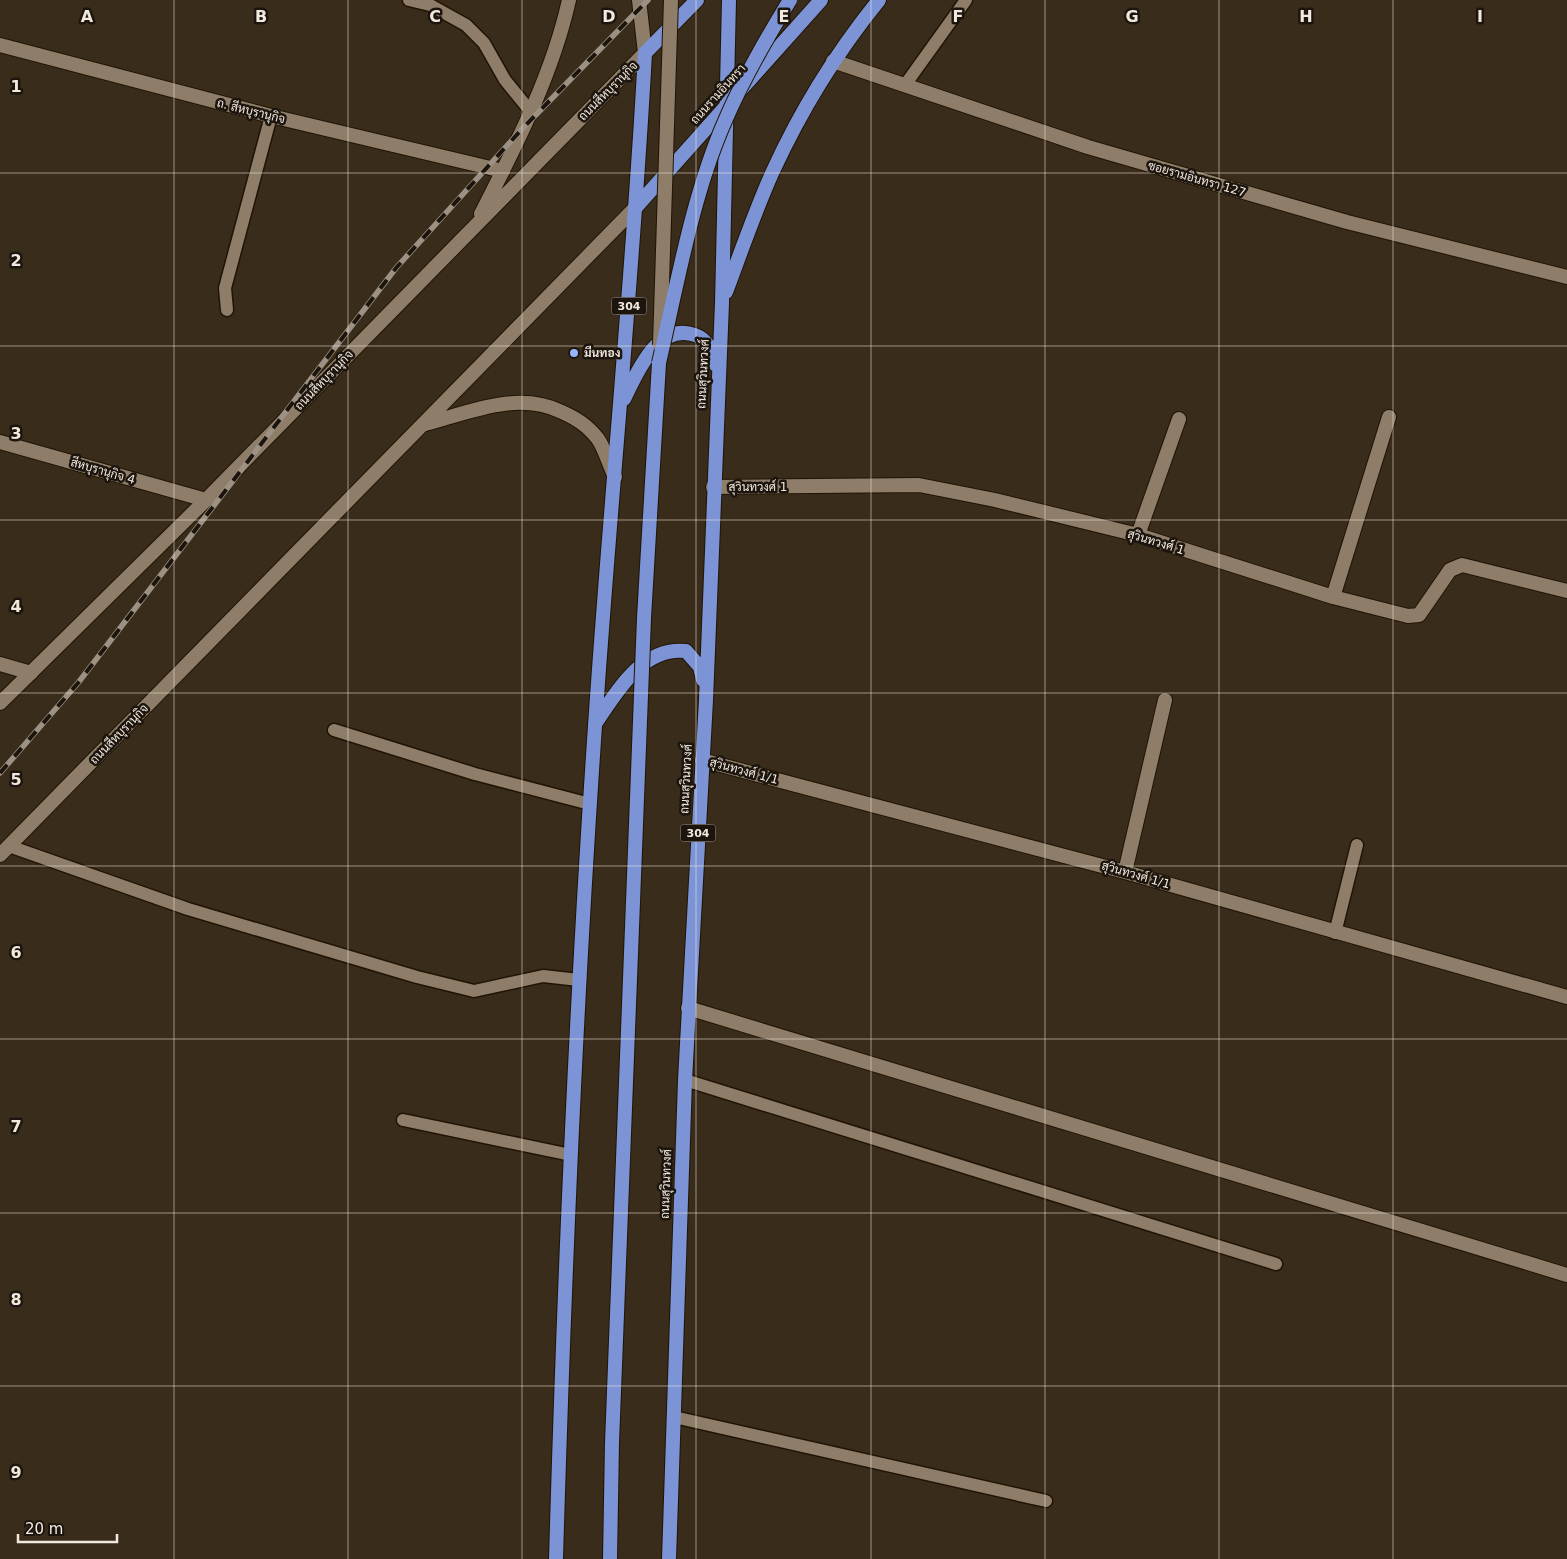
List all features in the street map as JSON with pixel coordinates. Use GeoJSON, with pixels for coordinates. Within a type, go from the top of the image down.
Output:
{"type":"FeatureCollection","features":[{"type":"Feature","properties":{"kind":"highway"},"geometry":{"type":"LineString","coordinates":[[645,53],[698,0]]}},
{"type":"Feature","properties":{"kind":"highway","name":"ถนนสุวินทวงศ์"},"geometry":{"type":"LineString","coordinates":[[670,1559],[685,1080],[706,700],[713,487],[722,303],[729,0]]}},
{"type":"Feature","properties":{"kind":"highway"},"geometry":{"type":"LineString","coordinates":[[610,1559],[612,1443],[644,618],[659,363],[697,203],[724,122],[761,48],[790,0]]}},
{"type":"Feature","properties":{"kind":"highway","name":"ถนนรามอินทรา"},"geometry":{"type":"LineString","coordinates":[[637,206],[821,0]]}},
{"type":"Feature","properties":{"kind":"highway"},"geometry":{"type":"LineString","coordinates":[[722,303],[773,171],[810,98],[833,61],[878,0]]}},
{"type":"Feature","properties":{"kind":"highway","name":"304"},"geometry":{"type":"LineString","coordinates":[[556,1559],[579,980],[595,724],[637,206],[645,53]]}},
{"type":"Feature","properties":{"kind":"highway"},"geometry":{"type":"LineString","coordinates":[[621,406],[649,354],[660,342],[671,336],[687,333],[697,335],[707,343],[714,355],[718,380]]}},
{"type":"Feature","properties":{"kind":"highway"},"geometry":{"type":"LineString","coordinates":[[595,724],[624,683],[640,666],[660,652],[686,651],[696,660],[700,667],[706,700]]}},
{"type":"Feature","properties":{"kind":"street"},"geometry":{"type":"LineString","coordinates":[[473,228],[503,171],[550,68],[569,0]]}},
{"type":"Feature","properties":{"kind":"street"},"geometry":{"type":"LineString","coordinates":[[639,0],[645,53]]}},
{"type":"Feature","properties":{"kind":"street"},"geometry":{"type":"LineString","coordinates":[[659,363],[671,0]]}},
{"type":"Feature","properties":{"kind":"street","name":"ถ. สีหบุรานุกิจ"},"geometry":{"type":"LineString","coordinates":[[0,45],[271,116],[503,171]]}},
{"type":"Feature","properties":{"kind":"street","name":"ถนนสีหบุรานุกิจ"},"geometry":{"type":"LineString","coordinates":[[0,703],[206,500],[645,53]]}},
{"type":"Feature","properties":{"kind":"street","name":"ซอยรามอินทรา 127"},"geometry":{"type":"LineString","coordinates":[[833,61],[1088,147],[1347,222],[1567,277]]}},
{"type":"Feature","properties":{"kind":"street","name":"ถนนสีหบุรานุกิจ"},"geometry":{"type":"LineString","coordinates":[[4,851],[637,206]]}},
{"type":"Feature","properties":{"kind":"street"},"geometry":{"type":"LineString","coordinates":[[421,426],[505,402],[531,402],[550,406],[584,422],[599,440],[615,477]]}},
{"type":"Feature","properties":{"kind":"street"},"geometry":{"type":"LineString","coordinates":[[1333,597],[1389,417]]}},
{"type":"Feature","properties":{"kind":"street"},"geometry":{"type":"LineString","coordinates":[[1138,536],[1179,419]]}},
{"type":"Feature","properties":{"kind":"street","name":"สีหบุรานุกิจ 4"},"geometry":{"type":"LineString","coordinates":[[0,442],[206,500]]}},
{"type":"Feature","properties":{"kind":"street","name":"สุวินทวงศ์ 1"},"geometry":{"type":"LineString","coordinates":[[713,487],[919,485],[995,500],[1138,536],[1333,597],[1408,616],[1418,615],[1450,570],[1462,565],[1567,591]]}},
{"type":"Feature","properties":{"kind":"street"},"geometry":{"type":"LineString","coordinates":[[0,664],[31,673]]}},
{"type":"Feature","properties":{"kind":"street"},"geometry":{"type":"LineString","coordinates":[[1126,872],[1165,700]]}},
{"type":"Feature","properties":{"kind":"street","name":"สุวินทวงศ์ 1/1"},"geometry":{"type":"LineString","coordinates":[[702,760],[1126,872],[1335,933],[1567,997]]}},
{"type":"Feature","properties":{"kind":"street"},"geometry":{"type":"LineString","coordinates":[[688,1008],[1567,1275]]}},
{"type":"Feature","properties":{"kind":"lane"},"geometry":{"type":"LineString","coordinates":[[409,0],[430,5],[466,25],[484,43],[505,80],[531,112]]}},
{"type":"Feature","properties":{"kind":"lane"},"geometry":{"type":"LineString","coordinates":[[905,85],[966,0]]}},
{"type":"Feature","properties":{"kind":"lane"},"geometry":{"type":"LineString","coordinates":[[227,310],[225,288],[271,116]]}},
{"type":"Feature","properties":{"kind":"lane"},"geometry":{"type":"LineString","coordinates":[[334,730],[475,774],[590,804]]}},
{"type":"Feature","properties":{"kind":"lane"},"geometry":{"type":"LineString","coordinates":[[1335,933],[1357,845]]}},
{"type":"Feature","properties":{"kind":"lane"},"geometry":{"type":"LineString","coordinates":[[4,851],[417,977],[474,991],[543,976],[579,980]]}},
{"type":"Feature","properties":{"kind":"lane"},"geometry":{"type":"LineString","coordinates":[[685,1080],[1276,1264]]}},
{"type":"Feature","properties":{"kind":"lane"},"geometry":{"type":"LineString","coordinates":[[403,1120],[571,1155]]}},
{"type":"Feature","properties":{"kind":"lane"},"geometry":{"type":"LineString","coordinates":[[674,1417],[1046,1501]]}},
{"type":"Feature","properties":{"kind":"railway"},"geometry":{"type":"LineString","coordinates":[[0,773],[78,683],[396,268],[522,129],[648,0]]}},
{"type":"Feature","properties":{"kind":"place","name":"มีนทอง"},"geometry":{"type":"Point","coordinates":[574,353]}}]}
